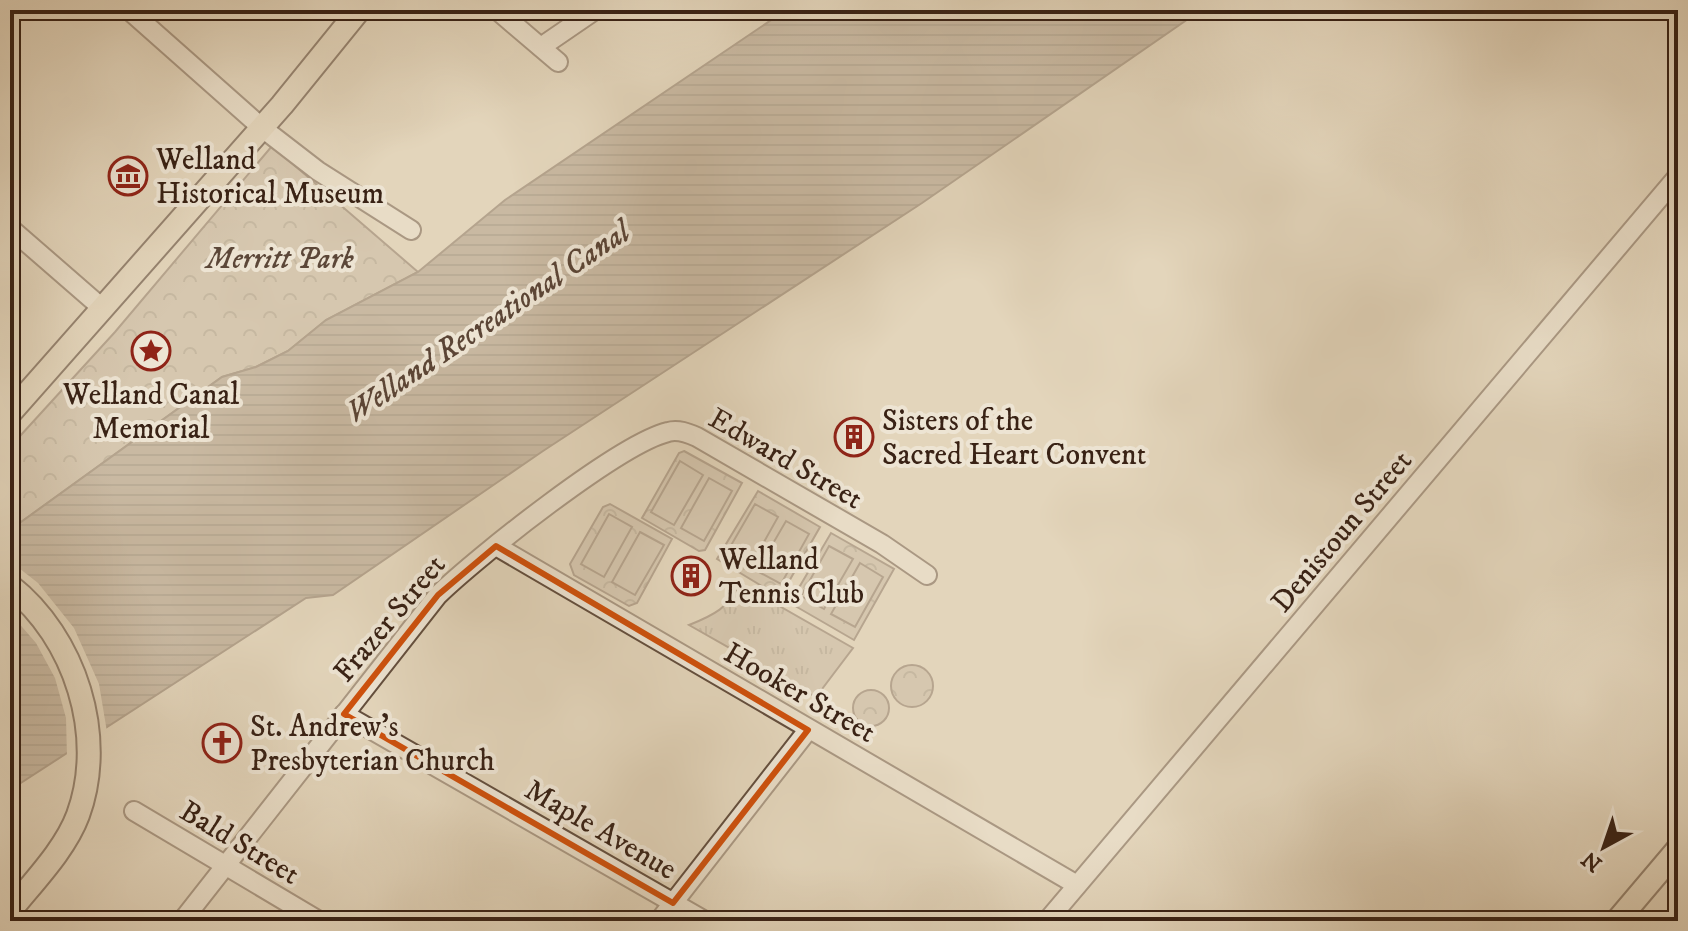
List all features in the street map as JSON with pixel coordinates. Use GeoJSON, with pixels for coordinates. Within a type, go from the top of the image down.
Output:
{"type":"FeatureCollection","features":[{"type":"Feature","properties":{"kind":"main road"},"geometry":{"type":"LineString","coordinates":[[10,413],[261,127],[359,10]]}},
{"type":"Feature","properties":{"kind":"main road"},"geometry":{"type":"LineString","coordinates":[[10,586],[47,624],[65,651],[78,683],[85,715],[85,783],[72,826],[10,911]]}},
{"type":"Feature","properties":{"kind":"main road"},"geometry":{"type":"LineString","coordinates":[[1617,921],[1678,849]]}},
{"type":"Feature","properties":{"kind":"street"},"geometry":{"type":"LineString","coordinates":[[129,10],[261,127],[318,171],[411,230]]}},
{"type":"Feature","properties":{"kind":"street"},"geometry":{"type":"LineString","coordinates":[[497,10],[558,62]]}},
{"type":"Feature","properties":{"kind":"street"},"geometry":{"type":"LineString","coordinates":[[541,47],[595,10]]}},
{"type":"Feature","properties":{"kind":"street","name":"Denistoun Street"},"geometry":{"type":"LineString","coordinates":[[1047,921],[1678,176]]}},
{"type":"Feature","properties":{"kind":"street"},"geometry":{"type":"LineString","coordinates":[[10,228],[102,308]]}},
{"type":"Feature","properties":{"kind":"street","name":"Edward Street"},"geometry":{"type":"LineString","coordinates":[[496,546],[637,446],[670,431],[683,432],[742,462],[927,575]]}},
{"type":"Feature","properties":{"kind":"street","name":"Hooker Street"},"geometry":{"type":"LineString","coordinates":[[496,546],[1077,885]]}},
{"type":"Feature","properties":{"kind":"street","name":"Frazer Street"},"geometry":{"type":"LineString","coordinates":[[182,921],[438,595],[496,546]]}},
{"type":"Feature","properties":{"kind":"street","name":"Maple Avenue"},"geometry":{"type":"LineString","coordinates":[[344,714],[705,921]]}},
{"type":"Feature","properties":{"kind":"street"},"geometry":{"type":"LineString","coordinates":[[659,921],[808,730]]}},
{"type":"Feature","properties":{"kind":"street","name":"Bald Street"},"geometry":{"type":"LineString","coordinates":[[134,811],[319,921]]}},
{"type":"Feature","properties":{"kind":"highlighted area"},"geometry":{"type":"Polygon","coordinates":[[[496,546],[808,730],[673,903],[344,714],[438,595],[496,546]]]}},
{"type":"Feature","properties":{"kind":"green space","name":"Merritt Park"},"geometry":{"type":"Polygon","coordinates":[[[272,146],[418,272],[326,320],[288,351],[256,367],[222,377],[10,530],[10,447],[115,332],[272,146]]]}},
{"type":"Feature","properties":{"kind":"green space"},"geometry":{"type":"Polygon","coordinates":[[[684,451],[742,483],[705,550],[699,551],[642,518],[679,453],[684,451]]]}},
{"type":"Feature","properties":{"kind":"green space"},"geometry":{"type":"Polygon","coordinates":[[[680,461],[703,475],[674,525],[651,512],[680,461]]]}},
{"type":"Feature","properties":{"kind":"green space"},"geometry":{"type":"Polygon","coordinates":[[[709,478],[732,491],[704,541],[681,528],[709,478]]]}},
{"type":"Feature","properties":{"kind":"green space"},"geometry":{"type":"Polygon","coordinates":[[[758,491],[820,527],[780,597],[717,559],[758,491]]]}},
{"type":"Feature","properties":{"kind":"green space"},"geometry":{"type":"Polygon","coordinates":[[[610,504],[672,539],[637,603],[629,606],[574,575],[570,564],[603,507],[610,504]]]}},
{"type":"Feature","properties":{"kind":"green space"},"geometry":{"type":"Polygon","coordinates":[[[755,504],[778,517],[750,567],[726,554],[755,504]]]}},
{"type":"Feature","properties":{"kind":"green space"},"geometry":{"type":"Polygon","coordinates":[[[609,514],[632,527],[604,577],[581,564],[609,514]]]}},
{"type":"Feature","properties":{"kind":"green space"},"geometry":{"type":"Polygon","coordinates":[[[786,521],[809,534],[781,584],[757,571],[786,521]]]}},
{"type":"Feature","properties":{"kind":"green space"},"geometry":{"type":"Polygon","coordinates":[[[640,532],[664,545],[635,595],[612,582],[640,532]]]}},
{"type":"Feature","properties":{"kind":"green space"},"geometry":{"type":"Polygon","coordinates":[[[831,533],[894,569],[854,640],[790,603],[831,533]]]}},
{"type":"Feature","properties":{"kind":"green space"},"geometry":{"type":"Polygon","coordinates":[[[829,546],[853,559],[824,609],[801,596],[829,546]]]}},
{"type":"Feature","properties":{"kind":"green space"},"geometry":{"type":"Polygon","coordinates":[[[860,563],[883,577],[855,627],[831,614],[860,563]]]}},
{"type":"Feature","properties":{"kind":"green space"},"geometry":{"type":"Polygon","coordinates":[[[739,583],[853,648],[816,697],[689,625],[720,610],[739,583]]]}},
{"type":"Feature","properties":{"kind":"green space"},"geometry":{"type":"Polygon","coordinates":[[[912,665],[927,671],[933,686],[927,701],[912,707],[897,701],[891,686],[897,671],[912,665]]]}},
{"type":"Feature","properties":{"kind":"green space"},"geometry":{"type":"Polygon","coordinates":[[[871,690],[884,695],[889,708],[884,721],[871,726],[858,721],[853,708],[858,695],[871,690]]]}},
{"type":"Feature","properties":{"kind":"water","name":"Welland Recreational Canal"},"geometry":{"type":"Polygon","coordinates":[[[786,10],[1201,10],[922,203],[543,451],[333,595],[306,598],[10,790],[10,530],[222,377],[256,367],[288,351],[326,320],[418,272],[505,200],[786,10]]]}},
{"type":"Feature","properties":{"kind":"pier"},"geometry":{"type":"Polygon","coordinates":[[[10,561],[38,583],[74,628],[99,684],[107,732],[67,757],[66,718],[55,678],[36,643],[10,613],[10,561]]]}},
{"type":"Feature","properties":{"kind":"place","name":"Welland Historical Museum"},"geometry":{"type":"Point","coordinates":[128,176]}},
{"type":"Feature","properties":{"kind":"place","name":"Welland Canal Memorial"},"geometry":{"type":"Point","coordinates":[151,351]}},
{"type":"Feature","properties":{"kind":"place","name":"Sisters of the Sacred Heart Convent"},"geometry":{"type":"Point","coordinates":[854,437]}},
{"type":"Feature","properties":{"kind":"place","name":"Welland Tennis Club"},"geometry":{"type":"Point","coordinates":[691,576]}},
{"type":"Feature","properties":{"kind":"place","name":"St. Andrew's Presbyterian Church"},"geometry":{"type":"Point","coordinates":[222,743]}}]}
